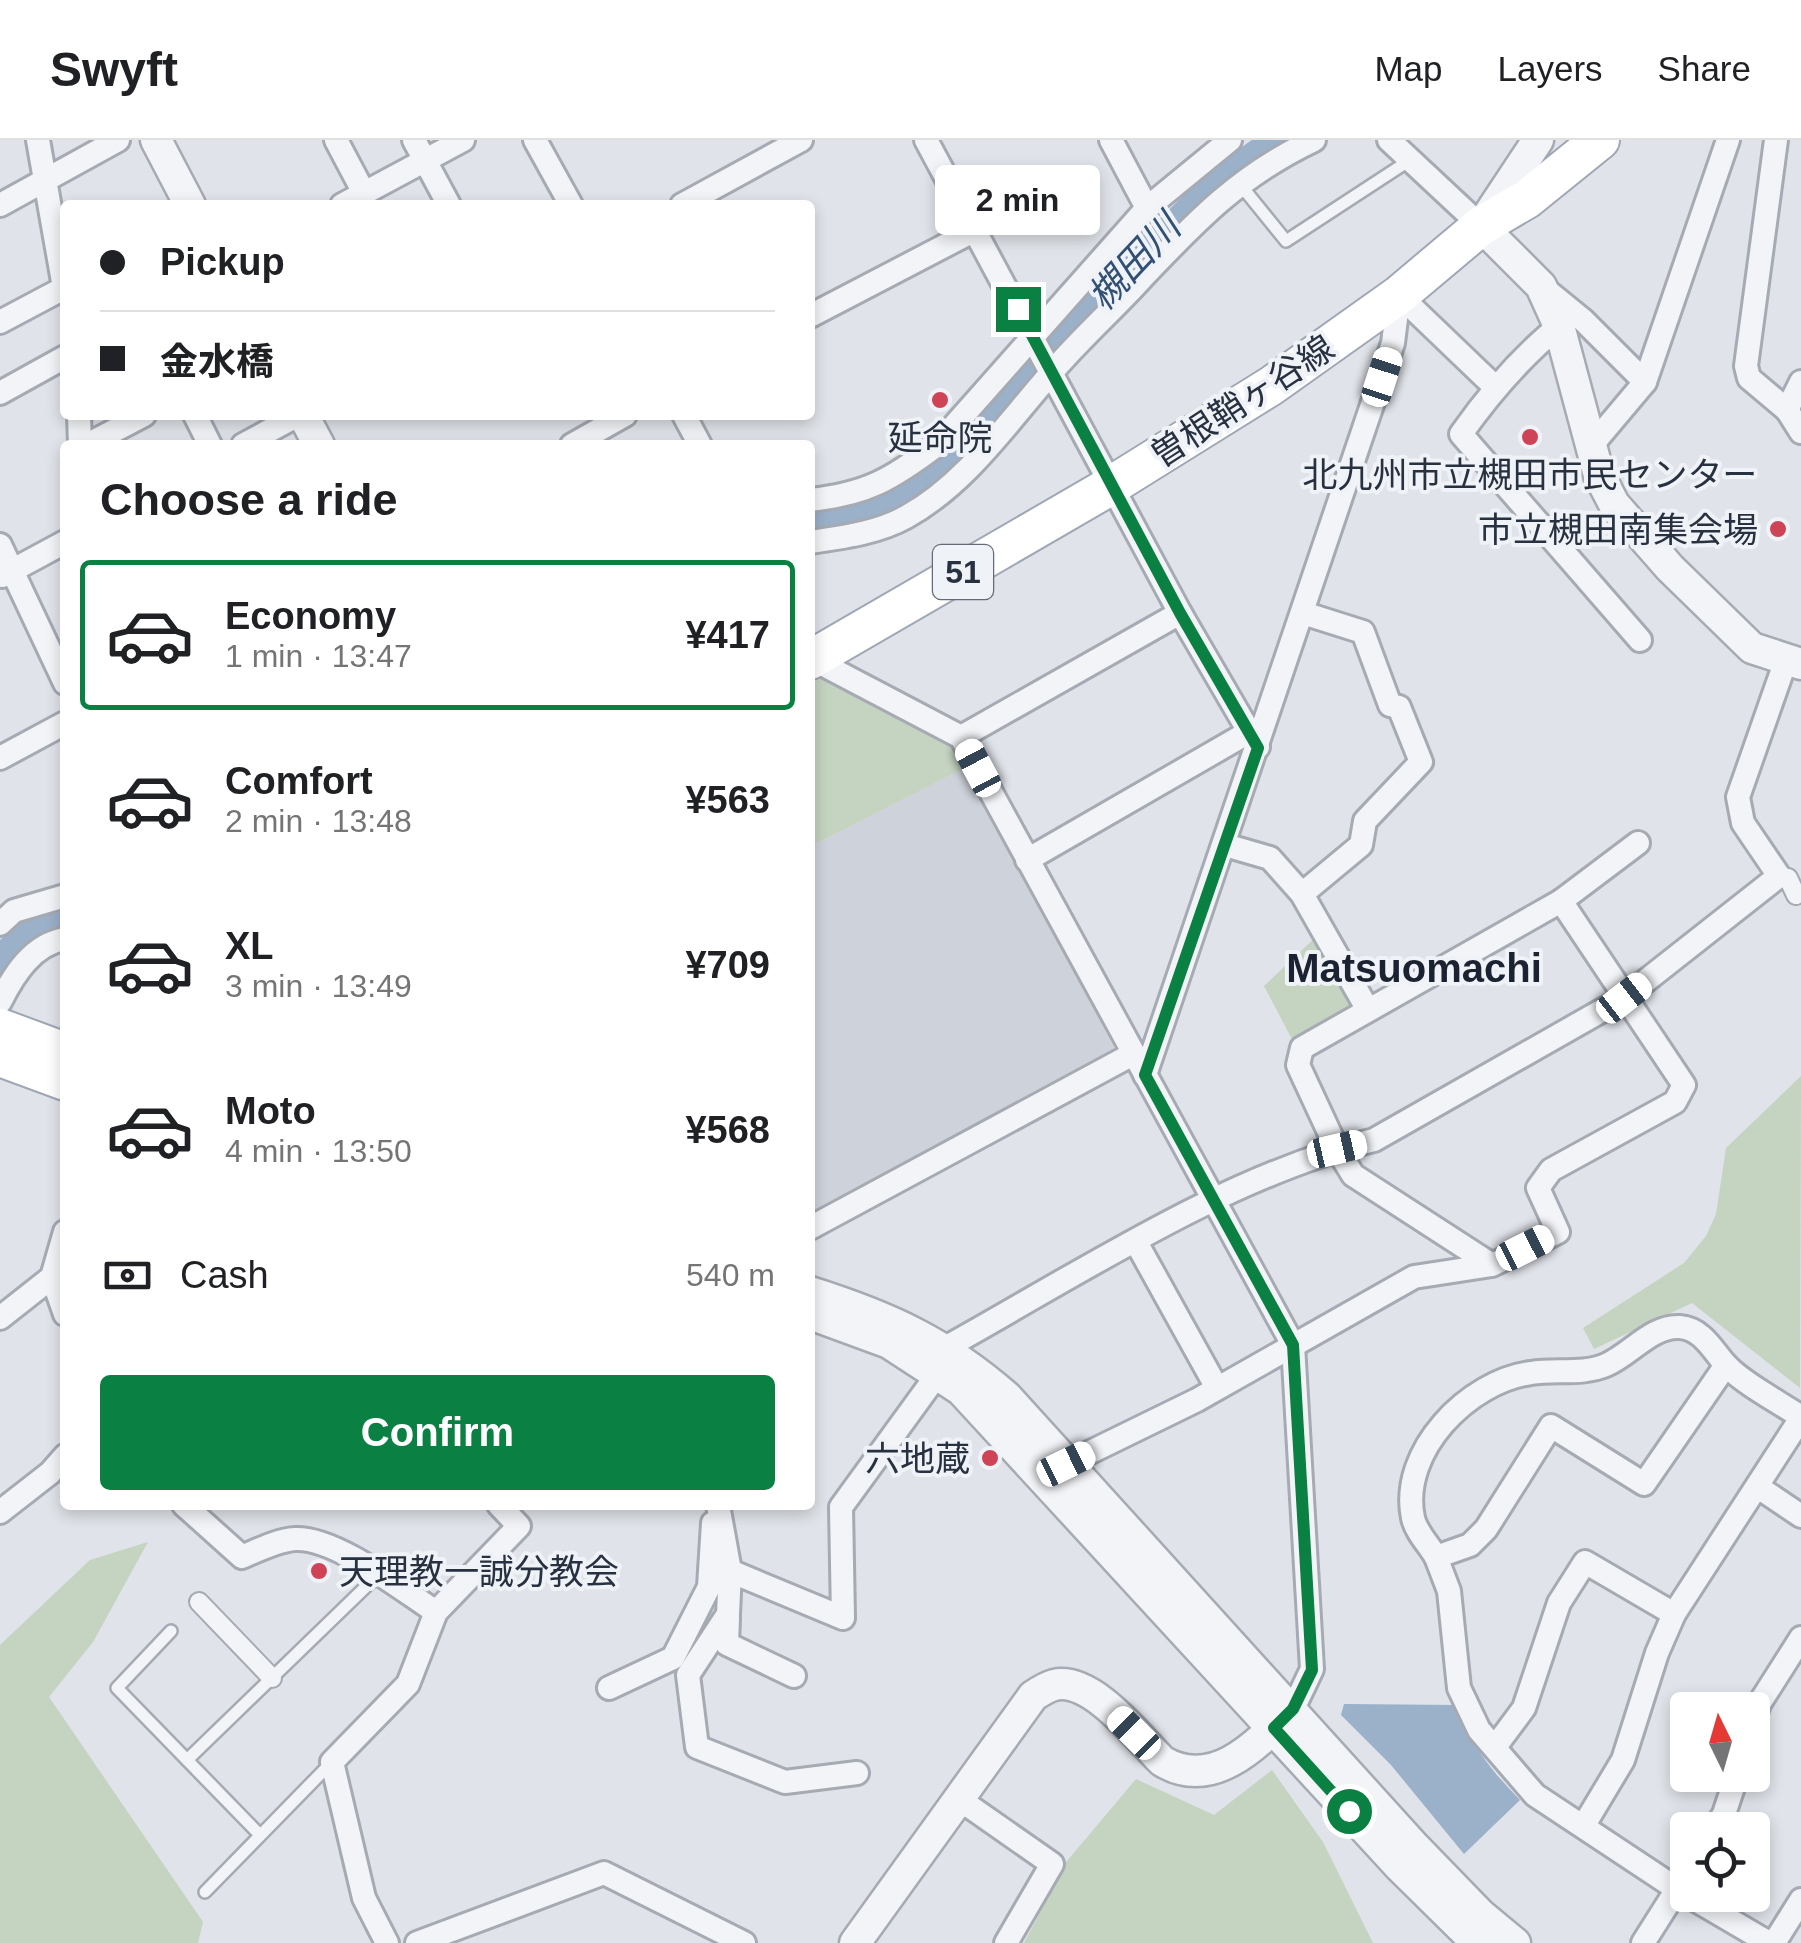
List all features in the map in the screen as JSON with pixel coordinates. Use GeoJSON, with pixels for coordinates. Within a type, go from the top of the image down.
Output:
{"type":"FeatureCollection","features":[{"type":"Feature","properties":{"kind":"main road","name":"曽根鞘ヶ谷線"},"geometry":{"type":"LineString","coordinates":[[815,654],[1112,485],[1271,386],[1399,295],[1481,226],[1527,199],[1594,144]]}},
{"type":"Feature","properties":{"kind":"main road"},"geometry":{"type":"LineString","coordinates":[[0,1028],[60,1050]]}},
{"type":"Feature","properties":{"kind":"main road"},"geometry":{"type":"LineString","coordinates":[[0,1057],[60,1079]]}},
{"type":"Feature","properties":{"kind":"street"},"geometry":{"type":"LineString","coordinates":[[38,140],[60,267]]}},
{"type":"Feature","properties":{"kind":"street"},"geometry":{"type":"LineString","coordinates":[[0,205],[118,140]]}},
{"type":"Feature","properties":{"kind":"street"},"geometry":{"type":"LineString","coordinates":[[156,140],[187,200]]}},
{"type":"Feature","properties":{"kind":"street"},"geometry":{"type":"LineString","coordinates":[[336,140],[364,193]]}},
{"type":"Feature","properties":{"kind":"street"},"geometry":{"type":"LineString","coordinates":[[351,200],[419,150],[463,140]]}},
{"type":"Feature","properties":{"kind":"street"},"geometry":{"type":"LineString","coordinates":[[536,140],[567,200]]}},
{"type":"Feature","properties":{"kind":"street"},"geometry":{"type":"LineString","coordinates":[[691,200],[801,140]]}},
{"type":"Feature","properties":{"kind":"street"},"geometry":{"type":"LineString","coordinates":[[926,140],[1180,613],[1253,740]]}},
{"type":"Feature","properties":{"kind":"street"},"geometry":{"type":"LineString","coordinates":[[1111,140],[1147,208]]}},
{"type":"Feature","properties":{"kind":"street"},"geometry":{"type":"LineString","coordinates":[[815,499],[839,497],[896,476],[937,445],[1147,208],[1230,140]]}},
{"type":"Feature","properties":{"kind":"street"},"geometry":{"type":"LineString","coordinates":[[815,541],[858,536],[904,518],[948,489],[1173,244],[1239,183],[1314,140]]}},
{"type":"Feature","properties":{"kind":"street"},"geometry":{"type":"LineString","coordinates":[[1390,140],[1645,382]]}},
{"type":"Feature","properties":{"kind":"street"},"geometry":{"type":"LineString","coordinates":[[1481,226],[1538,140]]}},
{"type":"Feature","properties":{"kind":"street"},"geometry":{"type":"LineString","coordinates":[[1592,445],[1645,382],[1728,140]]}},
{"type":"Feature","properties":{"kind":"street"},"geometry":{"type":"LineString","coordinates":[[1776,140],[1746,366],[1749,378],[1787,410],[1801,432]]}},
{"type":"Feature","properties":{"kind":"street"},"geometry":{"type":"LineString","coordinates":[[419,150],[446,200]]}},
{"type":"Feature","properties":{"kind":"street"},"geometry":{"type":"LineString","coordinates":[[815,313],[974,230]]}},
{"type":"Feature","properties":{"kind":"street"},"geometry":{"type":"LineString","coordinates":[[1541,286],[1559,326],[1599,475],[1614,504],[1670,568],[1752,648],[1794,662],[1738,797],[1743,823],[1779,876],[1788,878],[1796,896]]}},
{"type":"Feature","properties":{"kind":"street"},"geometry":{"type":"LineString","coordinates":[[0,322],[60,292]]}},
{"type":"Feature","properties":{"kind":"street"},"geometry":{"type":"LineString","coordinates":[[1399,295],[1495,387]]}},
{"type":"Feature","properties":{"kind":"street"},"geometry":{"type":"LineString","coordinates":[[1145,1075],[1225,845],[1253,740],[1303,613],[1393,343],[1399,295]]}},
{"type":"Feature","properties":{"kind":"street"},"geometry":{"type":"LineString","coordinates":[[1559,326],[1495,387],[1461,434],[1640,640]]}},
{"type":"Feature","properties":{"kind":"street"},"geometry":{"type":"LineString","coordinates":[[0,392],[60,360]]}},
{"type":"Feature","properties":{"kind":"street"},"geometry":{"type":"LineString","coordinates":[[1787,410],[1801,382]]}},
{"type":"Feature","properties":{"kind":"street"},"geometry":{"type":"LineString","coordinates":[[94,440],[134,420]]}},
{"type":"Feature","properties":{"kind":"street"},"geometry":{"type":"LineString","coordinates":[[253,440],[291,420]]}},
{"type":"Feature","properties":{"kind":"street"},"geometry":{"type":"LineString","coordinates":[[581,440],[616,420]]}},
{"type":"Feature","properties":{"kind":"street"},"geometry":{"type":"LineString","coordinates":[[7,573],[60,545]]}},
{"type":"Feature","properties":{"kind":"street"},"geometry":{"type":"LineString","coordinates":[[0,546],[7,573],[56,636]]}},
{"type":"Feature","properties":{"kind":"street"},"geometry":{"type":"LineString","coordinates":[[961,737],[1180,613]]}},
{"type":"Feature","properties":{"kind":"street"},"geometry":{"type":"LineString","coordinates":[[1302,894],[1361,845],[1366,821],[1420,762],[1399,707],[1390,705],[1363,632],[1303,613]]}},
{"type":"Feature","properties":{"kind":"street"},"geometry":{"type":"LineString","coordinates":[[815,658],[961,737],[1293,1345],[1312,1670],[1283,1718],[1258,1744],[1228,1765],[1198,1771],[1174,1769],[1092,1694],[1056,1684],[1032,1696],[855,1943]]}},
{"type":"Feature","properties":{"kind":"street"},"geometry":{"type":"LineString","coordinates":[[0,758],[60,727]]}},
{"type":"Feature","properties":{"kind":"street"},"geometry":{"type":"LineString","coordinates":[[1027,860],[1253,740]]}},
{"type":"Feature","properties":{"kind":"street"},"geometry":{"type":"LineString","coordinates":[[1492,1265],[1353,1175],[1298,1065],[1302,1048],[1561,901],[1638,843]]}},
{"type":"Feature","properties":{"kind":"street"},"geometry":{"type":"LineString","coordinates":[[1225,845],[1270,858],[1302,894],[1368,1010]]}},
{"type":"Feature","properties":{"kind":"street"},"geometry":{"type":"LineString","coordinates":[[730,1571],[843,1618],[841,1507],[936,1364],[1214,1199],[1337,1149],[1374,1140],[1624,998],[1779,876]]}},
{"type":"Feature","properties":{"kind":"street"},"geometry":{"type":"LineString","coordinates":[[0,924],[14,911],[60,897]]}},
{"type":"Feature","properties":{"kind":"street"},"geometry":{"type":"LineString","coordinates":[[1066,1464],[1217,1388],[1414,1277],[1492,1265],[1558,1232],[1538,1188],[1551,1170],[1675,1102],[1684,1086],[1561,901]]}},
{"type":"Feature","properties":{"kind":"street"},"geometry":{"type":"LineString","coordinates":[[0,1002],[31,954],[50,941],[60,940]]}},
{"type":"Feature","properties":{"kind":"street"},"geometry":{"type":"LineString","coordinates":[[815,1225],[1133,1054]]}},
{"type":"Feature","properties":{"kind":"street"},"geometry":{"type":"LineString","coordinates":[[1136,1242],[1217,1388]]}},
{"type":"Feature","properties":{"kind":"street"},"geometry":{"type":"LineString","coordinates":[[60,1249],[52,1277],[60,1300]]}},
{"type":"Feature","properties":{"kind":"street"},"geometry":{"type":"LineString","coordinates":[[0,1318],[52,1277]]}},
{"type":"Feature","properties":{"kind":"street"},"geometry":{"type":"LineString","coordinates":[[815,1294],[897,1323],[1283,1718],[1480,1914],[1515,1943]]}},
{"type":"Feature","properties":{"kind":"street"},"geometry":{"type":"LineString","coordinates":[[815,1316],[889,1343],[1007,1397],[1283,1718],[1399,1866],[1476,1943]]}},
{"type":"Feature","properties":{"kind":"street"},"geometry":{"type":"LineString","coordinates":[[1584,1825],[1623,1760],[1657,1653],[1674,1614],[1801,1417],[1726,1365],[1714,1347],[1681,1327],[1658,1332],[1605,1366],[1561,1374],[1532,1372],[1482,1389],[1442,1426],[1426,1450],[1410,1499],[1414,1523],[1436,1557],[1449,1590],[1458,1688],[1479,1730],[1535,1796],[1584,1825],[1670,1873]]}},
{"type":"Feature","properties":{"kind":"street"},"geometry":{"type":"LineString","coordinates":[[1436,1557],[1470,1545],[1486,1529],[1552,1426],[1644,1484],[1726,1365]]}},
{"type":"Feature","properties":{"kind":"street"},"geometry":{"type":"LineString","coordinates":[[0,1512],[60,1462]]}},
{"type":"Feature","properties":{"kind":"street"},"geometry":{"type":"LineString","coordinates":[[1758,1487],[1801,1516]]}},
{"type":"Feature","properties":{"kind":"street"},"geometry":{"type":"LineString","coordinates":[[190,1510],[242,1557],[292,1539],[314,1540],[436,1612]]}},
{"type":"Feature","properties":{"kind":"street"},"geometry":{"type":"LineString","coordinates":[[387,1943],[364,1898],[332,1762],[408,1684],[436,1612],[519,1526],[504,1510]]}},
{"type":"Feature","properties":{"kind":"street"},"geometry":{"type":"LineString","coordinates":[[609,1688],[674,1658],[708,1588],[716,1510]]}},
{"type":"Feature","properties":{"kind":"street"},"geometry":{"type":"LineString","coordinates":[[717,1510],[730,1571],[726,1644],[794,1676]]}},
{"type":"Feature","properties":{"kind":"street"},"geometry":{"type":"LineString","coordinates":[[1495,1748],[1524,1708],[1560,1603],[1585,1562],[1674,1614]]}},
{"type":"Feature","properties":{"kind":"street"},"geometry":{"type":"LineString","coordinates":[[199,1602],[272,1678]]}},
{"type":"Feature","properties":{"kind":"street"},"geometry":{"type":"LineString","coordinates":[[728,1614],[688,1675],[697,1747],[784,1782],[857,1773]]}},
{"type":"Feature","properties":{"kind":"street"},"geometry":{"type":"LineString","coordinates":[[1767,1692],[1801,1638]]}},
{"type":"Feature","properties":{"kind":"street"},"geometry":{"type":"LineString","coordinates":[[959,1799],[1052,1864],[1006,1943]]}},
{"type":"Feature","properties":{"kind":"street"},"geometry":{"type":"LineString","coordinates":[[417,1943],[604,1873],[744,1943]]}},
{"type":"Feature","properties":{"kind":"street"},"geometry":{"type":"LineString","coordinates":[[1643,1943],[1670,1899]]}},
{"type":"Feature","properties":{"kind":"street"},"geometry":{"type":"LineString","coordinates":[[1728,1912],[1772,1943],[1801,1900]]}},
{"type":"Feature","properties":{"kind":"lane"},"geometry":{"type":"LineString","coordinates":[[1239,183],[1286,242],[1410,160]]}},
{"type":"Feature","properties":{"kind":"lane"},"geometry":{"type":"LineString","coordinates":[[187,1760],[378,1575]]}},
{"type":"Feature","properties":{"kind":"lane"},"geometry":{"type":"LineString","coordinates":[[171,1631],[117,1688],[260,1836]]}},
{"type":"Feature","properties":{"kind":"lane"},"geometry":{"type":"LineString","coordinates":[[205,1892],[332,1762]]}},
{"type":"Feature","properties":{"kind":"shaded area"},"geometry":{"type":"Polygon","coordinates":[[[966,767],[1116,1051],[815,1212],[815,844],[966,767]]]}},
{"type":"Feature","properties":{"kind":"green space"},"geometry":{"type":"Polygon","coordinates":[[[825,677],[956,748],[966,767],[815,844],[815,680],[825,677]]]}},
{"type":"Feature","properties":{"kind":"green space"},"geometry":{"type":"Polygon","coordinates":[[[1320,933],[1359,1007],[1294,1043],[1264,986],[1320,933]]]}},
{"type":"Feature","properties":{"kind":"green space"},"geometry":{"type":"Polygon","coordinates":[[[1801,1076],[1800,1388],[1692,1303],[1594,1349],[1583,1328],[1684,1263],[1706,1236],[1716,1214],[1726,1148],[1801,1076]]]}},
{"type":"Feature","properties":{"kind":"green space"},"geometry":{"type":"Polygon","coordinates":[[[148,1542],[93,1642],[49,1697],[203,1922],[198,1943],[0,1943],[0,1645],[90,1560],[148,1542]]]}},
{"type":"Feature","properties":{"kind":"green space"},"geometry":{"type":"Polygon","coordinates":[[[1272,1770],[1323,1842],[1373,1943],[1024,1943],[1067,1861],[1136,1779],[1214,1815],[1272,1770]]]}},
{"type":"Feature","properties":{"kind":"water","name":"槻田川"},"geometry":{"type":"Polygon","coordinates":[[[1252,140],[1301,140],[1270,155],[938,488],[872,524],[815,534],[815,509],[877,498],[935,462],[1029,357],[1046,332],[1215,165],[1252,140]]]}},
{"type":"Feature","properties":{"kind":"water"},"geometry":{"type":"Polygon","coordinates":[[[60,911],[60,936],[0,982],[0,940],[18,924],[60,911]]]}},
{"type":"Feature","properties":{"kind":"water"},"geometry":{"type":"Polygon","coordinates":[[[1344,1704],[1458,1705],[1483,1757],[1520,1800],[1464,1854],[1391,1765],[1341,1715],[1344,1704]]]}},
{"type":"Feature","properties":{"kind":"place","name":"延命院"},"geometry":{"type":"Point","coordinates":[940,400]}},
{"type":"Feature","properties":{"kind":"place","name":"北九州市立槻田市民センター"},"geometry":{"type":"Point","coordinates":[1530,437]}},
{"type":"Feature","properties":{"kind":"place","name":"市立槻田南集会場"},"geometry":{"type":"Point","coordinates":[1778,529]}},
{"type":"Feature","properties":{"kind":"place","name":"六地蔵"},"geometry":{"type":"Point","coordinates":[990,1458]}},
{"type":"Feature","properties":{"kind":"place","name":"天理教一誠分教会"},"geometry":{"type":"Point","coordinates":[319,1571]}},
{"type":"Feature","properties":{"kind":"district","name":"Matsuomachi"},"geometry":{"type":"Point","coordinates":[1414,968]}},
{"type":"Feature","properties":{"kind":"route"},"geometry":{"type":"LineString","coordinates":[[1018,309],[1180,613],[1258,748],[1145,1075],[1293,1345],[1312,1670],[1293,1709],[1274,1728],[1349,1811]]}}]}
